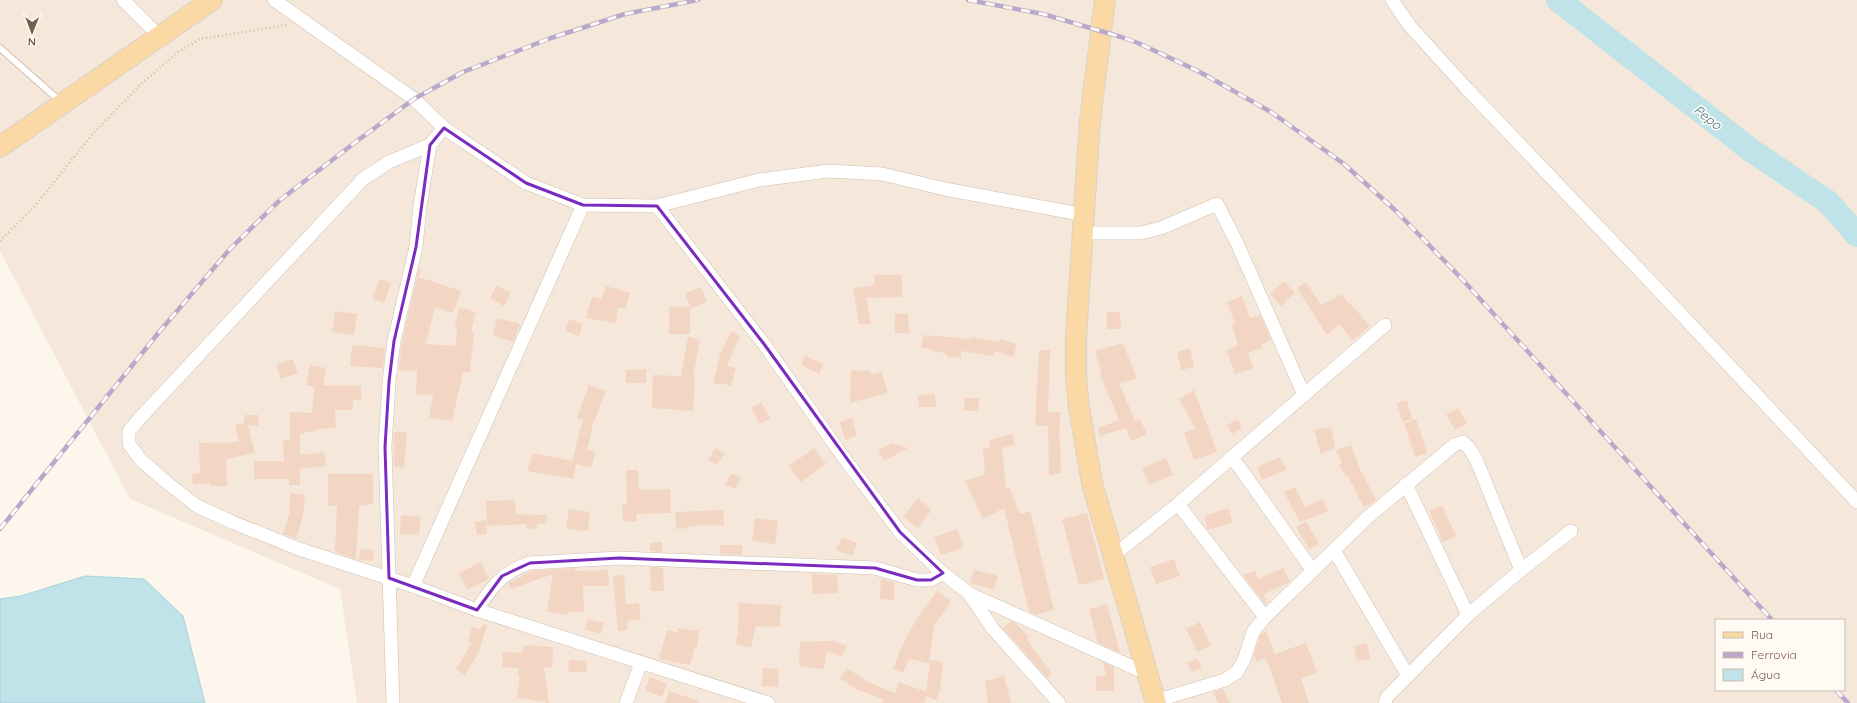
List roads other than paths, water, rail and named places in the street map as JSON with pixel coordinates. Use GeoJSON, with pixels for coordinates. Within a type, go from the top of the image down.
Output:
{"type":"FeatureCollection","features":[{"type":"Feature","properties":{"kind":"main road"},"geometry":{"type":"LineString","coordinates":[[0,147],[212,0]]}},
{"type":"Feature","properties":{"kind":"main road"},"geometry":{"type":"LineString","coordinates":[[1105,0],[1090,120],[1076,337],[1079,407],[1092,483],[1156,702]]}},
{"type":"Feature","properties":{"kind":"street"},"geometry":{"type":"LineString","coordinates":[[123,0],[160,37]]}},
{"type":"Feature","properties":{"kind":"street"},"geometry":{"type":"LineString","coordinates":[[274,0],[414,99],[444,128],[526,183],[583,205],[657,206],[759,180],[828,171],[882,174],[1084,224],[1141,233],[1161,228],[1217,204],[1237,243],[1304,395]]}},
{"type":"Feature","properties":{"kind":"street"},"geometry":{"type":"LineString","coordinates":[[1392,0],[1409,25],[1467,89],[1857,502]]}},
{"type":"Feature","properties":{"kind":"street"},"geometry":{"type":"LineString","coordinates":[[444,128],[430,145],[389,162],[364,179],[129,431],[129,444],[141,460],[197,506],[299,549],[390,578],[477,610],[768,703]]}},
{"type":"Feature","properties":{"kind":"street"},"geometry":{"type":"LineString","coordinates":[[393,703],[385,447],[389,382],[394,341],[416,247],[420,206],[430,145]]}},
{"type":"Feature","properties":{"kind":"street"},"geometry":{"type":"LineString","coordinates":[[413,586],[583,205]]}},
{"type":"Feature","properties":{"kind":"street"},"geometry":{"type":"LineString","coordinates":[[657,206],[764,344],[844,458],[900,532],[943,573],[970,594],[1148,674]]}},
{"type":"Feature","properties":{"kind":"street"},"geometry":{"type":"LineString","coordinates":[[1114,555],[1178,504],[1385,325]]}},
{"type":"Feature","properties":{"kind":"street"},"geometry":{"type":"LineString","coordinates":[[1156,702],[1225,680],[1237,672],[1244,660],[1253,632],[1265,617],[1366,518],[1444,452],[1454,445],[1462,442],[1469,448],[1476,459],[1521,570]]}},
{"type":"Feature","properties":{"kind":"street"},"geometry":{"type":"LineString","coordinates":[[1232,457],[1313,571]]}},
{"type":"Feature","properties":{"kind":"street"},"geometry":{"type":"LineString","coordinates":[[1406,484],[1468,615]]}},
{"type":"Feature","properties":{"kind":"street"},"geometry":{"type":"LineString","coordinates":[[1178,504],[1265,617]]}},
{"type":"Feature","properties":{"kind":"street"},"geometry":{"type":"LineString","coordinates":[[1385,703],[1387,697],[1468,615],[1521,570],[1571,531]]}},
{"type":"Feature","properties":{"kind":"street"},"geometry":{"type":"LineString","coordinates":[[1334,550],[1408,676]]}},
{"type":"Feature","properties":{"kind":"street"},"geometry":{"type":"LineString","coordinates":[[477,610],[487,594],[502,576],[516,567],[530,563],[619,558],[875,568],[917,580],[931,580],[943,573]]}},
{"type":"Feature","properties":{"kind":"street"},"geometry":{"type":"LineString","coordinates":[[970,594],[993,629],[1058,703]]}},
{"type":"Feature","properties":{"kind":"street"},"geometry":{"type":"LineString","coordinates":[[626,703],[641,663]]}},
{"type":"Feature","properties":{"kind":"lane"},"geometry":{"type":"LineString","coordinates":[[0,48],[64,104]]}},
{"type":"Feature","properties":{"kind":"water"},"geometry":{"type":"Polygon","coordinates":[[[85,576],[144,579],[183,616],[205,703],[0,703],[0,599],[21,596],[85,576]]]}},
{"type":"Feature","properties":{"kind":"waterway","name":"Pepo"},"geometry":{"type":"LineString","coordinates":[[1558,0],[1752,151],[1828,202],[1857,235]]}},
{"type":"Feature","properties":{"kind":"railway"},"geometry":{"type":"LineString","coordinates":[[0,529],[160,331],[230,249],[280,200],[357,141],[414,99],[463,72],[551,38],[625,14],[698,0]]}},
{"type":"Feature","properties":{"kind":"railway"},"geometry":{"type":"LineString","coordinates":[[968,0],[1043,14],[1138,43],[1198,71],[1271,112],[1344,164],[1395,210],[1461,278],[1771,619]]}},
{"type":"Feature","properties":{"kind":"railway"},"geometry":{"type":"LineString","coordinates":[[1837,691],[1848,703]]}}]}
